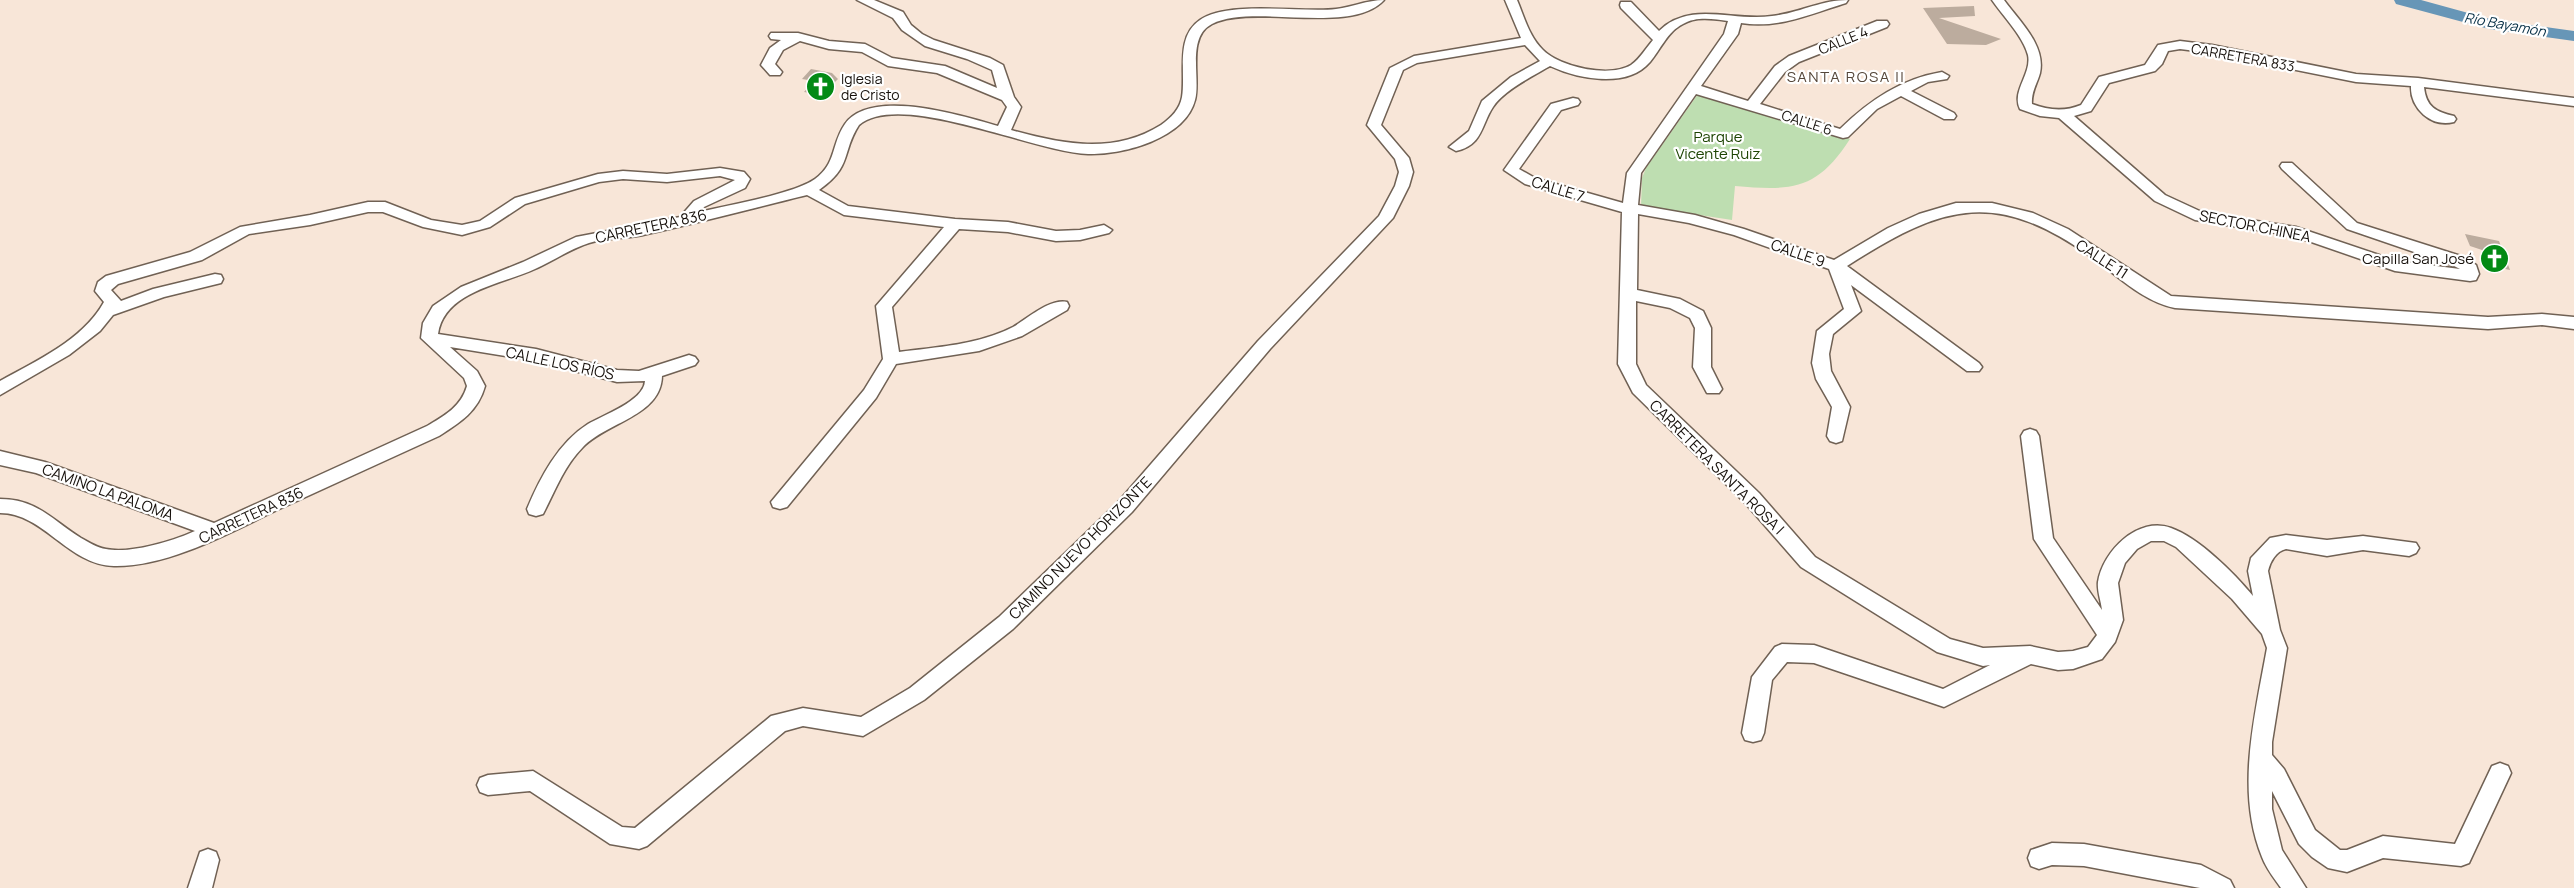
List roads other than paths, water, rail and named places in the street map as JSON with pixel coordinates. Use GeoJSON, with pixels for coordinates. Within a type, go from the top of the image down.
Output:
{"type":"FeatureCollection","features":[{"type":"Feature","properties":{"kind":"street"},"geometry":{"type":"LineString","coordinates":[[863,0],[898,15],[904,28],[916,38],[998,68],[1007,96],[1014,107],[1003,132]]}},
{"type":"Feature","properties":{"kind":"street","name":"CARRETERA 836"},"geometry":{"type":"LineString","coordinates":[[0,506],[12,506],[34,513],[74,543],[100,556],[114,558],[186,544],[417,439],[456,417],[472,400],[476,386],[471,375],[429,338],[429,329],[434,316],[445,304],[468,290],[530,266],[582,240],[639,231],[809,190],[825,178],[837,164],[850,126],[857,119],[879,109],[916,110],[1003,132],[1093,150],[1115,148],[1132,143],[1161,131],[1178,118],[1189,102],[1191,41],[1205,22],[1223,14],[1244,10],[1346,12],[1366,7],[1378,0]]}},
{"type":"Feature","properties":{"kind":"street"},"geometry":{"type":"LineString","coordinates":[[1511,0],[1528,40],[1539,54],[1559,67],[1604,74],[1637,67],[1669,26],[1686,18],[1706,16],[1735,20],[1774,20],[1837,1]]}},
{"type":"Feature","properties":{"kind":"street"},"geometry":{"type":"LineString","coordinates":[[1998,0],[2030,45],[2035,57],[2033,74],[2024,95],[2025,106],[2046,114],[2064,115]]}},
{"type":"Feature","properties":{"kind":"street"},"geometry":{"type":"LineString","coordinates":[[1626,5],[1660,40]]}},
{"type":"Feature","properties":{"kind":"street","name":"CARRETERA SANTA ROSA I"},"geometry":{"type":"LineString","coordinates":[[1735,20],[1731,34],[1634,173],[1630,208],[1627,364],[1639,389],[1752,498],[1808,562],[1944,646],[1983,657],[2030,655],[2058,661],[2073,660],[2095,652],[2108,636]]}},
{"type":"Feature","properties":{"kind":"street","name":"CALLE 4"},"geometry":{"type":"LineString","coordinates":[[1753,104],[1780,69],[1794,59],[1882,24]]}},
{"type":"Feature","properties":{"kind":"street"},"geometry":{"type":"LineString","coordinates":[[776,36],[798,37],[829,45],[865,48],[888,62],[940,69],[1007,96]]}},
{"type":"Feature","properties":{"kind":"street"},"geometry":{"type":"LineString","coordinates":[[775,72],[768,65],[769,57],[783,43],[798,37]]}},
{"type":"Feature","properties":{"kind":"street","name":"CAMINO NUEVO HORIZONTE"},"geometry":{"type":"LineString","coordinates":[[488,785],[533,781],[618,837],[639,839],[779,723],[803,717],[863,728],[917,694],[1006,623],[1125,507],[1264,345],[1385,218],[1402,186],[1406,172],[1402,158],[1374,125],[1397,68],[1414,60],[1528,40]]}},
{"type":"Feature","properties":{"kind":"street","name":"CARRETERA 833"},"geometry":{"type":"LineString","coordinates":[[2064,115],[2086,108],[2098,86],[2104,80],[2150,68],[2155,64],[2163,48],[2180,45],[2238,53],[2356,78],[2418,82],[2574,102]]}},
{"type":"Feature","properties":{"kind":"street"},"geometry":{"type":"LineString","coordinates":[[1456,147],[1475,133],[1487,104],[1515,80],[1549,61]]}},
{"type":"Feature","properties":{"kind":"street","name":"CALLE 6"},"geometry":{"type":"LineString","coordinates":[[1692,88],[1753,104],[1843,134],[1872,106],[1899,90],[1942,76]]}},
{"type":"Feature","properties":{"kind":"street"},"geometry":{"type":"LineString","coordinates":[[2418,82],[2416,90],[2427,112],[2442,120],[2450,119]]}},
{"type":"Feature","properties":{"kind":"street"},"geometry":{"type":"LineString","coordinates":[[1899,90],[1949,116]]}},
{"type":"Feature","properties":{"kind":"street","name":"CALLE 7"},"geometry":{"type":"LineString","coordinates":[[1573,102],[1556,107],[1511,170],[1530,181],[1630,208]]}},
{"type":"Feature","properties":{"kind":"street","name":"SECTOR CHINEA"},"geometry":{"type":"LineString","coordinates":[[2064,115],[2160,198],[2200,217],[2296,231],[2395,266],[2470,276],[2470,270],[2458,261],[2352,226],[2287,166]]}},
{"type":"Feature","properties":{"kind":"street"},"geometry":{"type":"LineString","coordinates":[[0,389],[49,361],[96,324],[108,311],[113,301],[103,291],[112,280],[196,255],[245,230],[261,226],[310,220],[368,207],[385,207],[428,224],[462,230],[485,224],[520,201],[598,178],[623,176],[667,178],[720,171],[739,175],[743,179],[741,185],[699,204],[686,220]]}},
{"type":"Feature","properties":{"kind":"street"},"geometry":{"type":"LineString","coordinates":[[809,190],[844,210],[955,224],[1008,227],[1056,236],[1080,235],[1104,230]]}},
{"type":"Feature","properties":{"kind":"street","name":"CALLE 9"},"geometry":{"type":"LineString","coordinates":[[1630,208],[1690,218],[1730,229],[1836,266],[1973,367]]}},
{"type":"Feature","properties":{"kind":"street","name":"CALLE 11"},"geometry":{"type":"LineString","coordinates":[[1836,266],[1876,240],[1938,212],[1958,208],[1983,208],[2004,210],[2048,225],[2089,248],[2167,300],[2193,305],[2488,323],[2507,324],[2551,318],[2574,323]]}},
{"type":"Feature","properties":{"kind":"street"},"geometry":{"type":"LineString","coordinates":[[780,502],[870,394],[891,359],[884,306],[955,224]]}},
{"type":"Feature","properties":{"kind":"street"},"geometry":{"type":"LineString","coordinates":[[1836,266],[1853,311],[1825,331],[1820,351],[1822,376],[1841,407],[1836,436]]}},
{"type":"Feature","properties":{"kind":"street"},"geometry":{"type":"LineString","coordinates":[[108,311],[159,292],[215,279]]}},
{"type":"Feature","properties":{"kind":"street"},"geometry":{"type":"LineString","coordinates":[[1628,294],[1674,303],[1697,315],[1703,328],[1702,367],[1713,388]]}},
{"type":"Feature","properties":{"kind":"street"},"geometry":{"type":"LineString","coordinates":[[891,359],[973,347],[1016,332],[1061,306]]}},
{"type":"Feature","properties":{"kind":"street","name":"CALLE LOS RÍOS"},"geometry":{"type":"LineString","coordinates":[[429,338],[536,355],[616,376],[639,377],[689,361]]}},
{"type":"Feature","properties":{"kind":"street"},"geometry":{"type":"LineString","coordinates":[[536,508],[544,489],[578,441],[596,426],[633,407],[645,397],[653,386],[654,373]]}},
{"type":"Feature","properties":{"kind":"street"},"geometry":{"type":"LineString","coordinates":[[2030,436],[2044,539],[2108,636]]}},
{"type":"Feature","properties":{"kind":"street","name":"CAMINO LA PALOMA"},"geometry":{"type":"LineString","coordinates":[[0,458],[39,467],[215,531]]}},
{"type":"Feature","properties":{"kind":"street"},"geometry":{"type":"LineString","coordinates":[[2108,636],[2113,620],[2108,583],[2116,559],[2130,544],[2148,534],[2166,534],[2183,542],[2224,577],[2270,630]]}},
{"type":"Feature","properties":{"kind":"street"},"geometry":{"type":"LineString","coordinates":[[2294,888],[2272,854],[2261,809],[2261,742],[2277,648],[2270,630],[2258,571],[2261,558],[2277,543],[2286,542],[2327,548],[2363,543],[2409,548]]}},
{"type":"Feature","properties":{"kind":"street"},"geometry":{"type":"LineString","coordinates":[[1752,733],[1762,677],[1782,653],[1814,654],[1944,698],[2030,655]]}},
{"type":"Feature","properties":{"kind":"street"},"geometry":{"type":"LineString","coordinates":[[2261,758],[2276,776],[2307,837],[2336,860],[2347,861],[2383,847],[2461,855],[2500,773]]}},
{"type":"Feature","properties":{"kind":"street"},"geometry":{"type":"LineString","coordinates":[[2039,858],[2052,854],[2084,855],[2201,876],[2222,888]]}},
{"type":"Feature","properties":{"kind":"street"},"geometry":{"type":"LineString","coordinates":[[200,888],[208,860]]}},
{"type":"Feature","properties":{"kind":"waterway","name":"Río Bayamón"},"geometry":{"type":"LineString","coordinates":[[2402,0],[2489,24],[2574,36]]}},
{"type":"Feature","properties":{"kind":"place","name":"Iglesia de Cristo"},"geometry":{"type":"Point","coordinates":[820,86]}},
{"type":"Feature","properties":{"kind":"place","name":"Capilla San José"},"geometry":{"type":"Point","coordinates":[2495,258]}},
{"type":"Feature","properties":{"kind":"district","name":"SANTA ROSA II"},"geometry":{"type":"Point","coordinates":[1846,76]}},
{"type":"Feature","properties":{"kind":"park label","name":"Parque Vicente Ruiz"},"geometry":{"type":"Point","coordinates":[1718,144]}}]}
